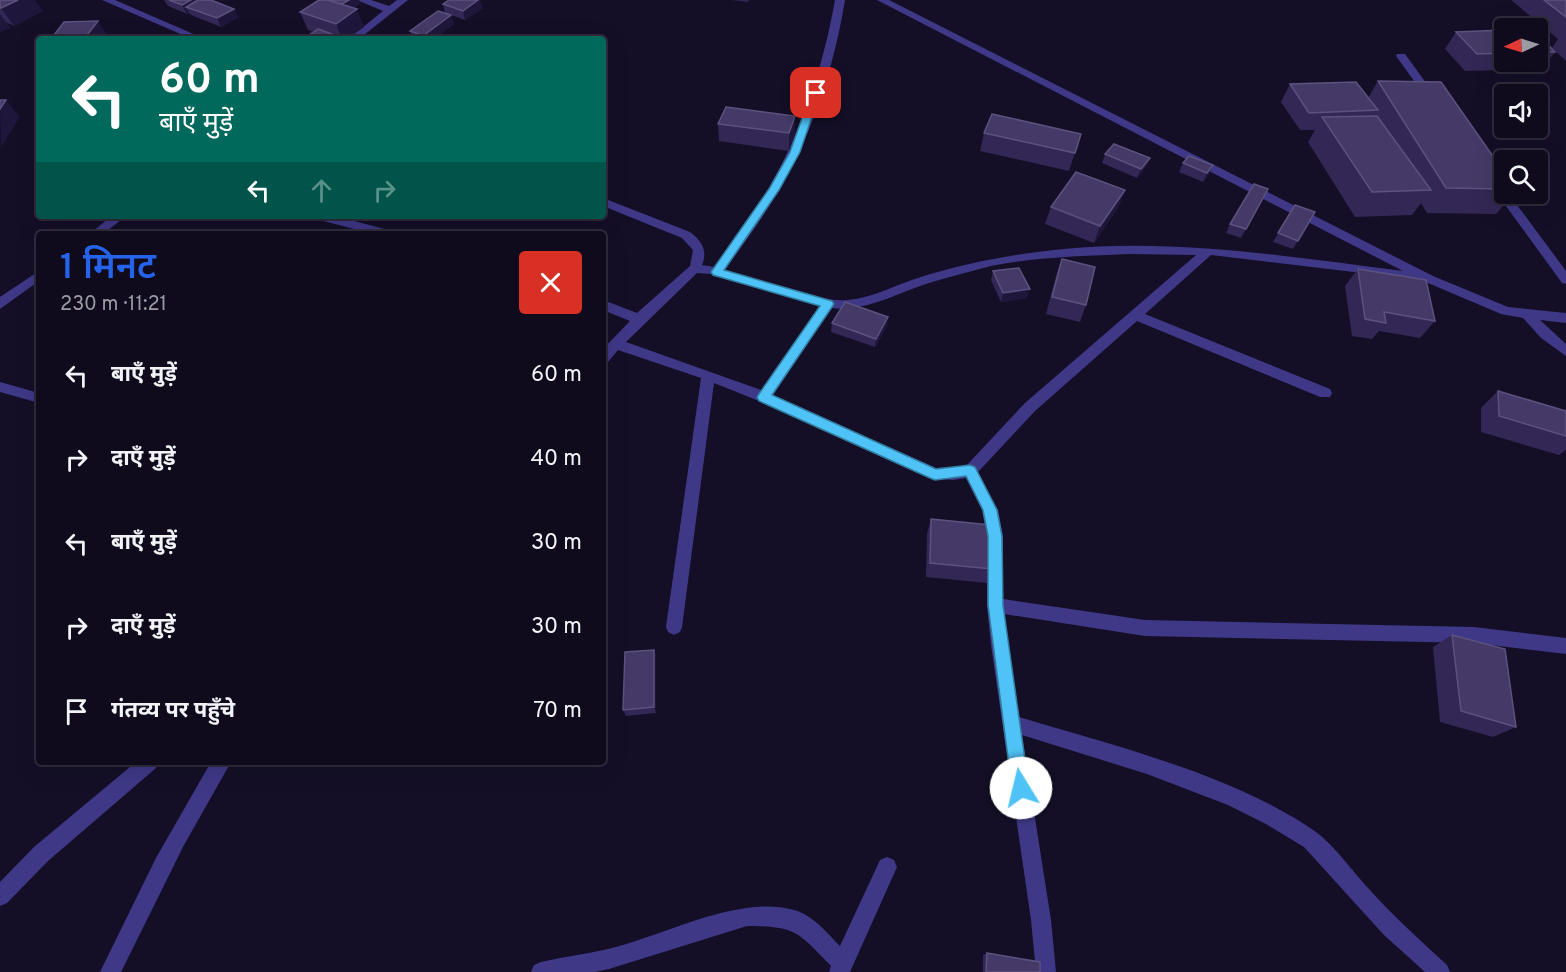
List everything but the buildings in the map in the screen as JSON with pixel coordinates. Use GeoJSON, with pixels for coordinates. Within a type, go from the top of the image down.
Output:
{"type":"FeatureCollection","features":[{"type":"Feature","properties":{"kind":"street"},"geometry":{"type":"LineString","coordinates":[[106,0],[193,36]]}},
{"type":"Feature","properties":{"kind":"street"},"geometry":{"type":"LineString","coordinates":[[362,0],[390,10]]}},
{"type":"Feature","properties":{"kind":"street"},"geometry":{"type":"LineString","coordinates":[[357,36],[403,0]]}},
{"type":"Feature","properties":{"kind":"street"},"geometry":{"type":"LineString","coordinates":[[717,272],[774,190],[795,152],[832,46],[840,0]]}},
{"type":"Feature","properties":{"kind":"street"},"geometry":{"type":"LineString","coordinates":[[882,0],[1429,279],[1480,302],[1528,315],[1566,318]]}},
{"type":"Feature","properties":{"kind":"street"},"geometry":{"type":"LineString","coordinates":[[1401,56],[1442,112]]}},
{"type":"Feature","properties":{"kind":"street"},"geometry":{"type":"LineString","coordinates":[[1490,177],[1566,280]]}},
{"type":"Feature","properties":{"kind":"street"},"geometry":{"type":"LineString","coordinates":[[606,203],[686,235],[693,240],[700,255],[699,262],[694,269],[639,319],[606,355]]}},
{"type":"Feature","properties":{"kind":"street"},"geometry":{"type":"LineString","coordinates":[[99,231],[116,219]]}},
{"type":"Feature","properties":{"kind":"street"},"geometry":{"type":"LineString","coordinates":[[331,219],[377,231]]}},
{"type":"Feature","properties":{"kind":"street"},"geometry":{"type":"LineString","coordinates":[[694,269],[717,272],[828,304],[864,302],[956,270],[992,262],[1129,250],[1208,251],[1429,279]]}},
{"type":"Feature","properties":{"kind":"street"},"geometry":{"type":"LineString","coordinates":[[616,344],[708,375],[764,397],[935,474],[970,471],[1030,407],[1137,316],[1208,251]]}},
{"type":"Feature","properties":{"kind":"street"},"geometry":{"type":"LineString","coordinates":[[0,304],[36,277]]}},
{"type":"Feature","properties":{"kind":"street"},"geometry":{"type":"LineString","coordinates":[[764,397],[828,304]]}},
{"type":"Feature","properties":{"kind":"street"},"geometry":{"type":"LineString","coordinates":[[606,306],[639,319]]}},
{"type":"Feature","properties":{"kind":"street"},"geometry":{"type":"LineString","coordinates":[[1528,315],[1551,340],[1566,351]]}},
{"type":"Feature","properties":{"kind":"street"},"geometry":{"type":"LineString","coordinates":[[1137,316],[1326,393]]}},
{"type":"Feature","properties":{"kind":"street"},"geometry":{"type":"LineString","coordinates":[[674,627],[708,375]]}},
{"type":"Feature","properties":{"kind":"street"},"geometry":{"type":"LineString","coordinates":[[0,387],[36,397]]}},
{"type":"Feature","properties":{"kind":"street"},"geometry":{"type":"LineString","coordinates":[[970,471],[990,510],[995,536],[995,605],[1041,920],[1046,972]]}},
{"type":"Feature","properties":{"kind":"street"},"geometry":{"type":"LineString","coordinates":[[995,605],[1145,628],[1474,635],[1566,646]]}},
{"type":"Feature","properties":{"kind":"street"},"geometry":{"type":"LineString","coordinates":[[1011,723],[1147,765],[1233,797],[1273,817],[1311,840],[1390,928],[1440,972]]}},
{"type":"Feature","properties":{"kind":"street"},"geometry":{"type":"LineString","coordinates":[[0,896],[50,846],[146,765]]}},
{"type":"Feature","properties":{"kind":"street"},"geometry":{"type":"LineString","coordinates":[[110,972],[154,883],[220,765]]}},
{"type":"Feature","properties":{"kind":"street"},"geometry":{"type":"LineString","coordinates":[[540,972],[609,959],[747,916],[772,916],[794,920],[811,931],[841,967],[887,867]]}},
{"type":"Feature","properties":{"kind":"route"},"geometry":{"type":"LineString","coordinates":[[816,93],[795,152],[774,190],[717,272],[828,304],[764,397],[935,474],[970,471],[983,492],[990,510],[995,536],[994,582],[999,645],[1021,788]]}}]}
